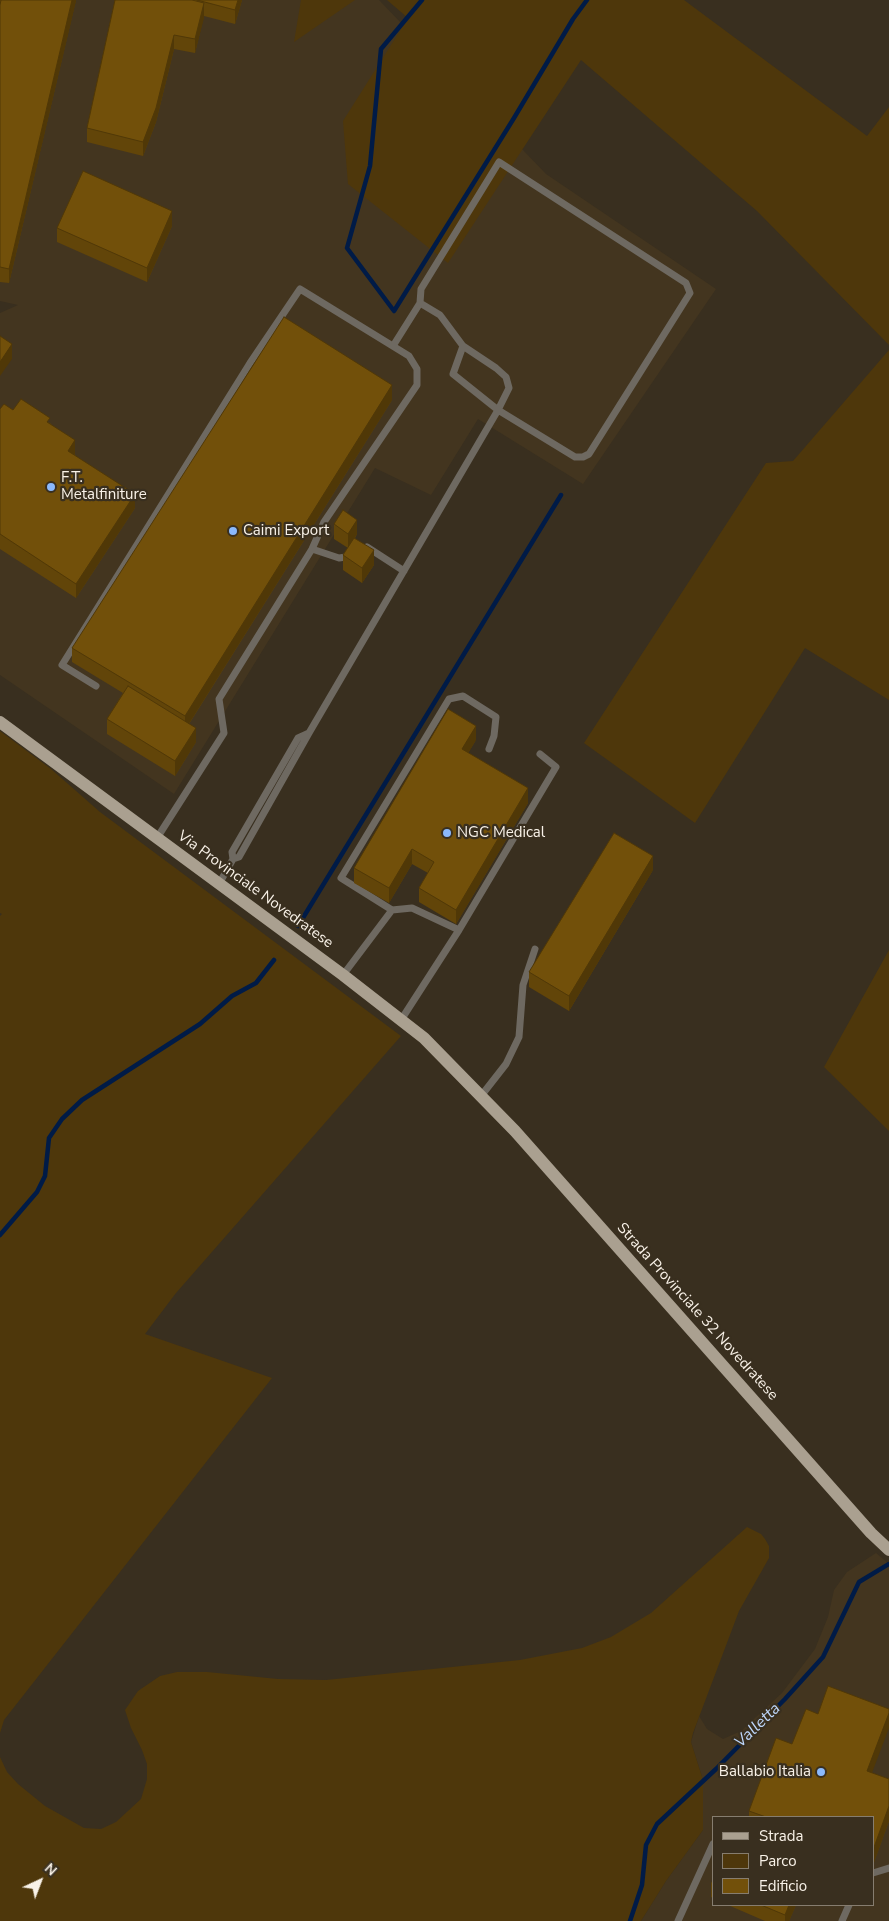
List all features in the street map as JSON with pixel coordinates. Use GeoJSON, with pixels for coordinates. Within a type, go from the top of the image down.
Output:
{"type":"FeatureCollection","features":[{"type":"Feature","properties":{"kind":"main road","name":"Via Provinciale Novedratese"},"geometry":{"type":"LineString","coordinates":[[0,722],[343,975],[401,1020],[424,1038],[481,1096]]}},
{"type":"Feature","properties":{"kind":"main road","name":"Strada Provinciale 32 Novedratese"},"geometry":{"type":"LineString","coordinates":[[481,1096],[522,1139],[871,1533],[889,1550]]}},
{"type":"Feature","properties":{"kind":"lane"},"geometry":{"type":"LineString","coordinates":[[393,346],[420,303],[421,289],[499,162],[686,283],[690,293],[589,454],[583,457],[575,457],[498,410],[452,374],[463,346]]}},
{"type":"Feature","properties":{"kind":"lane"},"geometry":{"type":"LineString","coordinates":[[96,686],[62,665],[250,363],[300,289],[409,356],[417,368],[417,385],[324,522],[312,549],[219,699],[224,733],[157,838]]}},
{"type":"Feature","properties":{"kind":"lane"},"geometry":{"type":"LineString","coordinates":[[219,884],[233,859],[239,857],[509,388],[506,377],[463,346],[440,315],[420,303]]}},
{"type":"Feature","properties":{"kind":"lane"},"geometry":{"type":"LineString","coordinates":[[312,549],[339,558],[346,557],[357,546],[365,545],[404,571]]}},
{"type":"Feature","properties":{"kind":"lane"},"geometry":{"type":"LineString","coordinates":[[459,930],[412,908],[392,910],[340,878],[449,699],[463,696],[496,716],[494,736],[489,749]]}},
{"type":"Feature","properties":{"kind":"lane"},"geometry":{"type":"LineString","coordinates":[[401,1020],[459,930],[556,767],[540,754]]}},
{"type":"Feature","properties":{"kind":"lane"},"geometry":{"type":"LineString","coordinates":[[343,975],[392,910]]}},
{"type":"Feature","properties":{"kind":"lane"},"geometry":{"type":"LineString","coordinates":[[481,1096],[506,1064],[519,1036],[523,984],[535,949]]}},
{"type":"Feature","properties":{"kind":"lane"},"geometry":{"type":"LineString","coordinates":[[678,1921],[712,1846]]}},
{"type":"Feature","properties":{"kind":"lane"},"geometry":{"type":"LineString","coordinates":[[874,1873],[889,1868]]}},
{"type":"Feature","properties":{"kind":"lane"},"geometry":{"type":"LineString","coordinates":[[842,1921],[849,1906]]}},
{"type":"Feature","properties":{"kind":"shaded area"},"geometry":{"type":"Polygon","coordinates":[[[0,0],[379,0],[546,174],[716,289],[583,484],[478,419],[431,495],[375,468],[174,794],[0,675],[0,313],[18,305],[0,301],[0,0]]]}},
{"type":"Feature","properties":{"kind":"shaded area"},"geometry":{"type":"Polygon","coordinates":[[[876,1553],[889,1564],[889,1921],[641,1921],[666,1881],[703,1830],[703,1780],[691,1742],[699,1716],[707,1729],[723,1739],[741,1731],[782,1693],[815,1649],[828,1617],[834,1590],[847,1572],[876,1553]]]}},
{"type":"Feature","properties":{"kind":"green space"},"geometry":{"type":"Polygon","coordinates":[[[301,0],[355,0],[294,42],[301,0]]]}},
{"type":"Feature","properties":{"kind":"green space"},"geometry":{"type":"Polygon","coordinates":[[[387,0],[684,0],[867,136],[889,107],[889,345],[757,211],[581,60],[448,263],[348,184],[343,121],[408,18],[387,0]]]}},
{"type":"Feature","properties":{"kind":"green space"},"geometry":{"type":"Polygon","coordinates":[[[889,350],[889,700],[805,648],[695,823],[584,743],[766,463],[793,461],[889,350]]]}},
{"type":"Feature","properties":{"kind":"green space"},"geometry":{"type":"Polygon","coordinates":[[[0,731],[51,769],[100,812],[401,1036],[176,1293],[145,1334],[272,1378],[4,1720],[0,1733],[0,916],[2,914],[0,913],[0,731]]]}},
{"type":"Feature","properties":{"kind":"green space"},"geometry":{"type":"Polygon","coordinates":[[[889,950],[889,1131],[824,1067],[889,950]]]}},
{"type":"Feature","properties":{"kind":"green space"},"geometry":{"type":"Polygon","coordinates":[[[747,1527],[761,1534],[765,1539],[769,1546],[769,1558],[739,1611],[693,1733],[691,1742],[703,1780],[703,1830],[666,1881],[641,1921],[0,1921],[0,1757],[7,1772],[18,1784],[45,1806],[84,1828],[101,1829],[116,1822],[141,1799],[147,1779],[147,1764],[125,1710],[138,1691],[160,1676],[177,1672],[207,1672],[278,1679],[326,1680],[520,1660],[582,1648],[611,1637],[651,1613],[747,1527]]]}},
{"type":"Feature","properties":{"kind":"building"},"geometry":{"type":"Polygon","coordinates":[[[1,0],[72,0],[9,269],[0,267],[1,0]]]}},
{"type":"Feature","properties":{"kind":"building"},"geometry":{"type":"Polygon","coordinates":[[[115,0],[192,0],[204,3],[195,39],[174,35],[156,108],[143,142],[87,128],[115,0]]]}},
{"type":"Feature","properties":{"kind":"building"},"geometry":{"type":"Polygon","coordinates":[[[197,0],[238,0],[235,10],[197,0]]]}},
{"type":"Feature","properties":{"kind":"building"},"geometry":{"type":"Polygon","coordinates":[[[83,171],[172,211],[147,268],[57,228],[83,171]]]}},
{"type":"Feature","properties":{"kind":"building","name":"Caimi Export"},"geometry":{"type":"Polygon","coordinates":[[[284,317],[392,385],[185,716],[72,648],[284,317]]]}},
{"type":"Feature","properties":{"kind":"building"},"geometry":{"type":"Polygon","coordinates":[[[0,336],[12,344],[0,362],[0,336]]]}},
{"type":"Feature","properties":{"kind":"building","name":"F.T. Metalfiniture"},"geometry":{"type":"Polygon","coordinates":[[[21,399],[50,418],[47,422],[75,440],[68,451],[135,494],[76,584],[0,534],[0,409],[4,404],[13,410],[21,399]]]}},
{"type":"Feature","properties":{"kind":"building"},"geometry":{"type":"Polygon","coordinates":[[[343,510],[357,520],[348,534],[334,524],[343,510]]]}},
{"type":"Feature","properties":{"kind":"building"},"geometry":{"type":"Polygon","coordinates":[[[354,538],[374,550],[362,568],[343,555],[354,538]]]}},
{"type":"Feature","properties":{"kind":"building"},"geometry":{"type":"Polygon","coordinates":[[[128,686],[196,728],[175,761],[107,719],[128,686]]]}},
{"type":"Feature","properties":{"kind":"building","name":"NGC Medical"},"geometry":{"type":"Polygon","coordinates":[[[448,709],[476,726],[462,749],[528,788],[456,910],[419,888],[434,862],[412,849],[389,888],[354,868],[448,709]]]}},
{"type":"Feature","properties":{"kind":"building"},"geometry":{"type":"Polygon","coordinates":[[[614,833],[653,856],[569,996],[529,972],[614,833]]]}},
{"type":"Feature","properties":{"kind":"building","name":"Ballabio Italia"},"geometry":{"type":"Polygon","coordinates":[[[828,1686],[889,1709],[867,1771],[889,1779],[889,1806],[874,1847],[874,1816],[763,1816],[749,1811],[776,1738],[792,1744],[806,1709],[818,1714],[828,1686]]]}},
{"type":"Feature","properties":{"kind":"building"},"geometry":{"type":"Polygon","coordinates":[[[763,1906],[789,1906],[785,1915],[763,1906]]]}},
{"type":"Feature","properties":{"kind":"waterway"},"geometry":{"type":"LineString","coordinates":[[422,0],[381,49],[370,166],[347,248],[394,311],[573,19],[587,0]]}},
{"type":"Feature","properties":{"kind":"waterway"},"geometry":{"type":"LineString","coordinates":[[298,926],[561,495]]}},
{"type":"Feature","properties":{"kind":"waterway"},"geometry":{"type":"LineString","coordinates":[[0,1235],[37,1192],[45,1176],[49,1138],[62,1119],[82,1100],[200,1024],[232,996],[256,983],[274,960]]}},
{"type":"Feature","properties":{"kind":"waterway","name":"Valletta"},"geometry":{"type":"LineString","coordinates":[[630,1921],[642,1885],[646,1845],[657,1824],[716,1769],[785,1699],[823,1657],[859,1582],[889,1564]]}},
{"type":"Feature","properties":{"kind":"place","name":"F.T. Metalfiniture"},"geometry":{"type":"Point","coordinates":[51,487]}},
{"type":"Feature","properties":{"kind":"place","name":"Caimi Export"},"geometry":{"type":"Point","coordinates":[233,531]}},
{"type":"Feature","properties":{"kind":"place","name":"NGC Medical"},"geometry":{"type":"Point","coordinates":[447,833]}},
{"type":"Feature","properties":{"kind":"place","name":"Ballabio Italia"},"geometry":{"type":"Point","coordinates":[821,1772]}}]}
